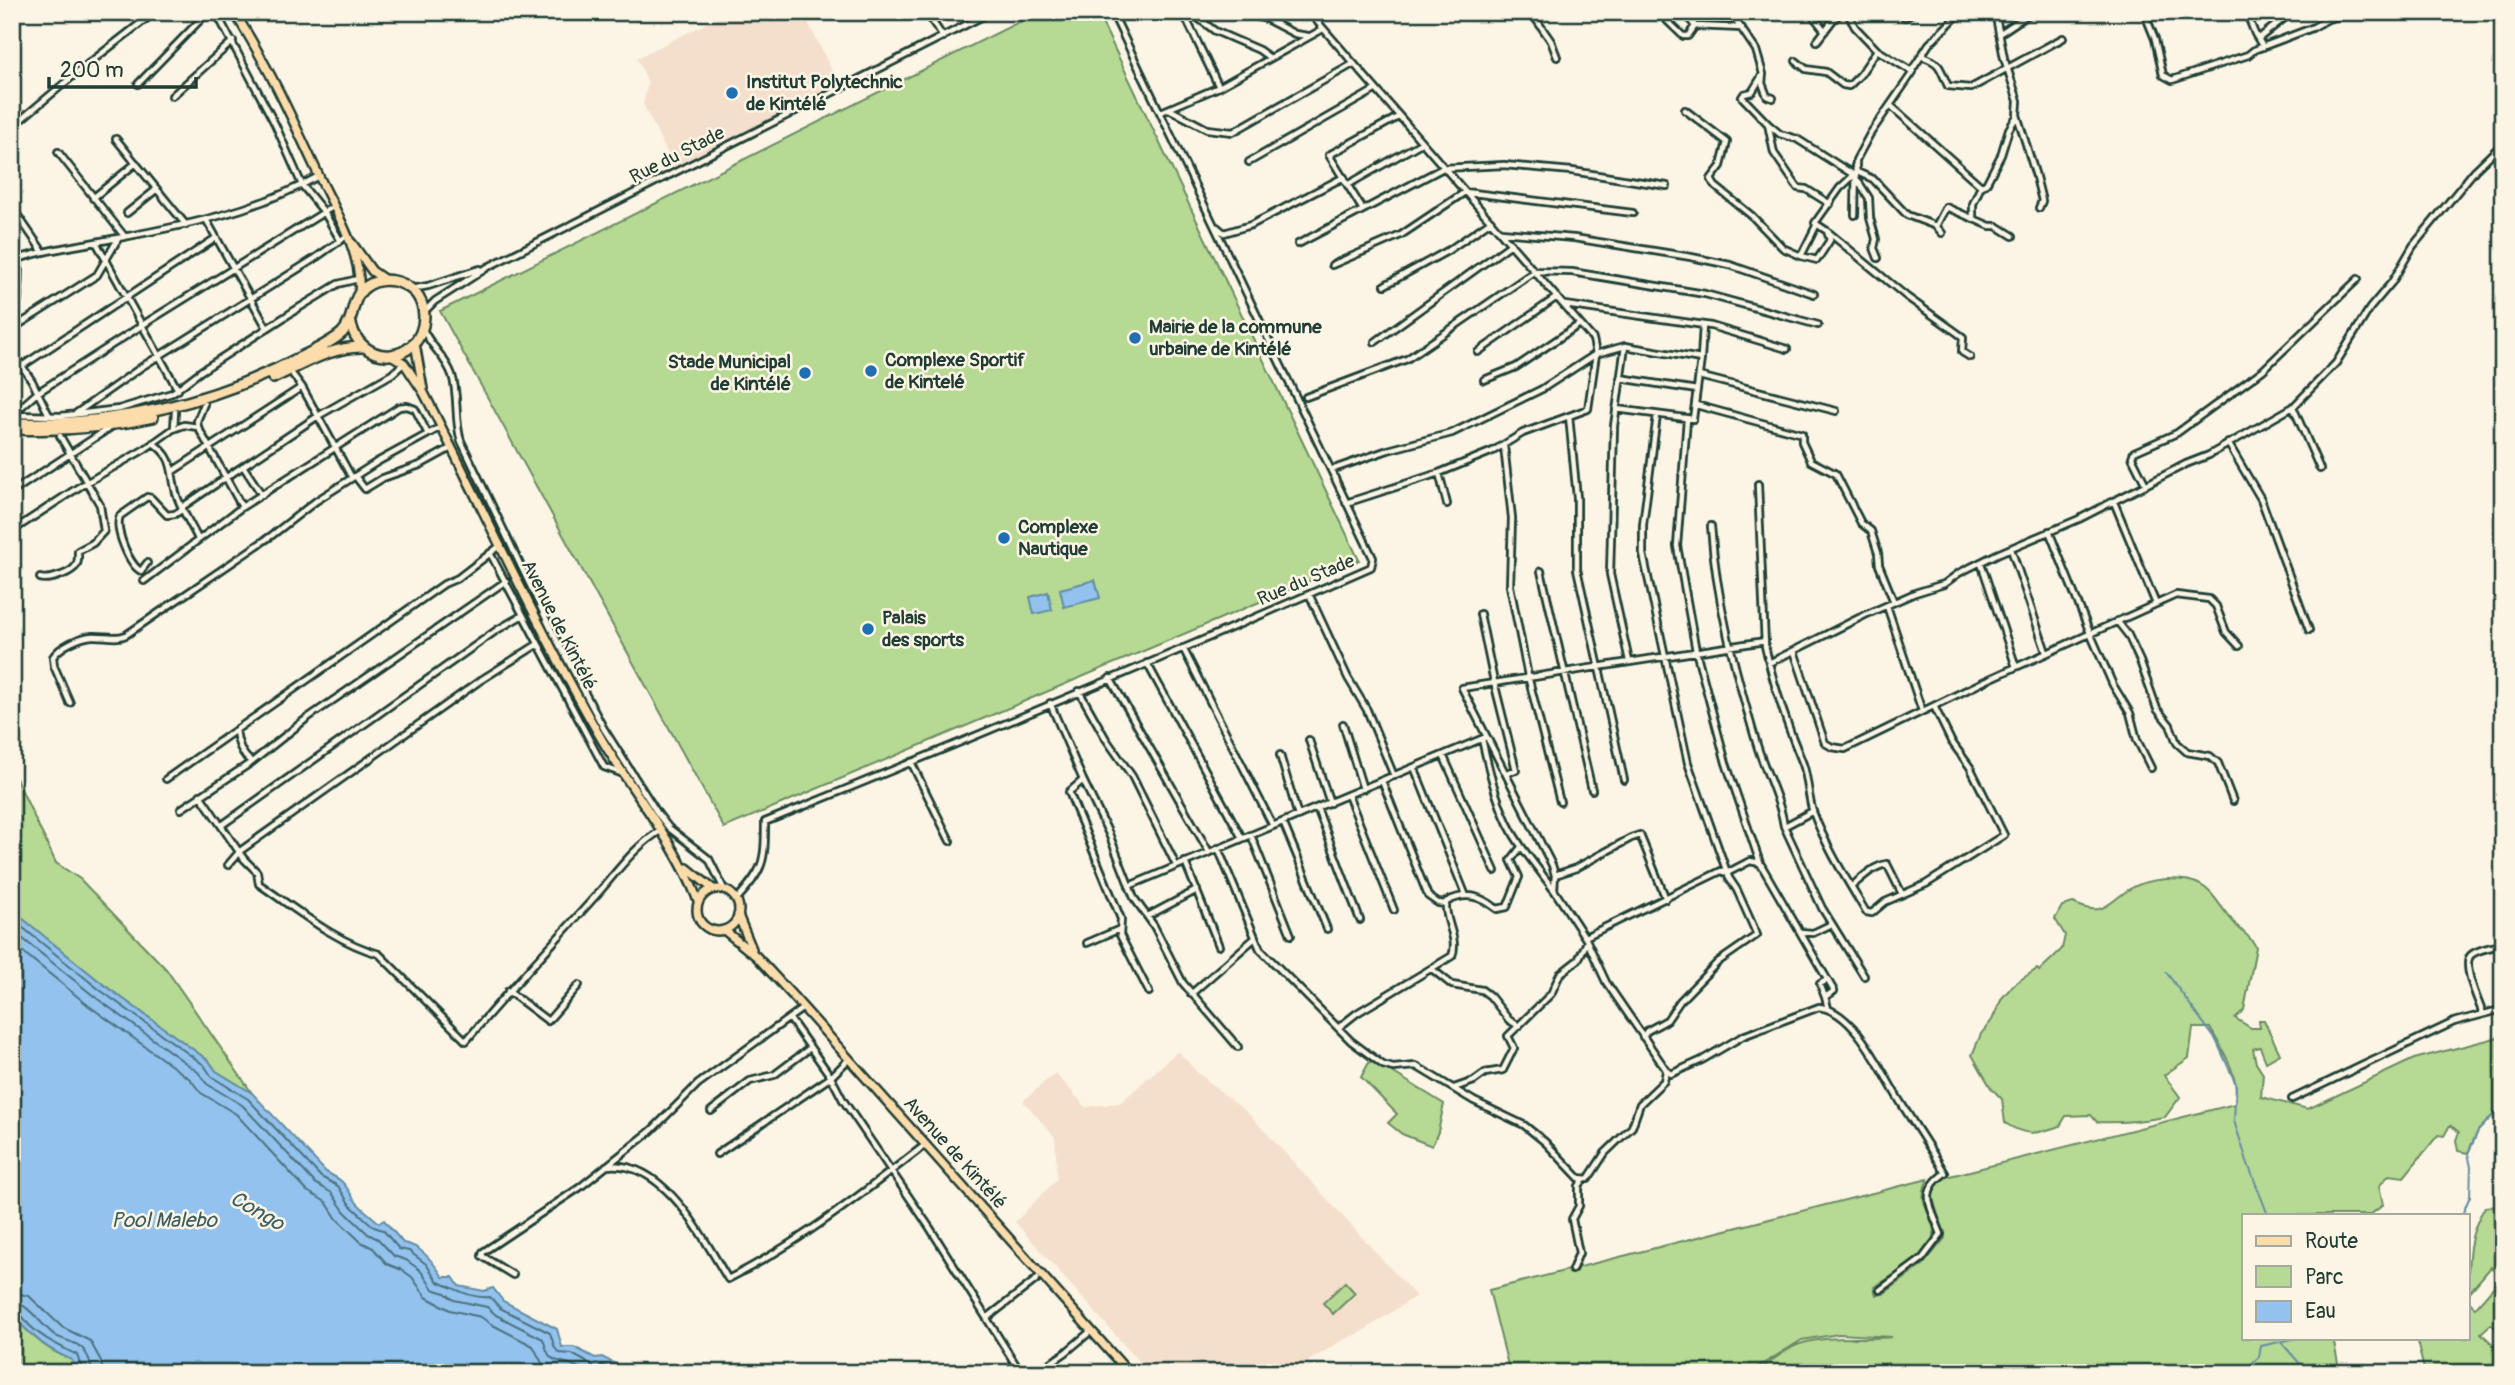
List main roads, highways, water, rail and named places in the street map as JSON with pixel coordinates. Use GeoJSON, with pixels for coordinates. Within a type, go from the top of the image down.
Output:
{"type":"FeatureCollection","features":[{"type":"Feature","properties":{"kind":"highway"},"geometry":{"type":"LineString","coordinates":[[385,280],[395,281],[411,289],[418,296],[424,312],[423,328],[415,343],[408,349],[391,355],[372,352],[364,347],[354,335],[350,319],[352,306],[359,294],[375,282],[385,280]]}},
{"type":"Feature","properties":{"kind":"highway"},"geometry":{"type":"LineString","coordinates":[[12,423],[91,421],[155,411],[201,399],[240,386],[314,351],[341,333],[350,319]]}},
{"type":"Feature","properties":{"kind":"highway"},"geometry":{"type":"LineString","coordinates":[[12,429],[116,424],[175,412],[261,383],[317,357],[349,348],[364,347]]}},
{"type":"Feature","properties":{"kind":"main road"},"geometry":{"type":"LineString","coordinates":[[234,12],[271,75],[349,237],[372,271],[385,280]]}},
{"type":"Feature","properties":{"kind":"main road"},"geometry":{"type":"LineString","coordinates":[[349,237],[359,294]]}},
{"type":"Feature","properties":{"kind":"main road","name":"Avenue de Kintélé"},"geometry":{"type":"LineString","coordinates":[[415,343],[424,393]]}},
{"type":"Feature","properties":{"kind":"main road","name":"Avenue de Kintélé"},"geometry":{"type":"LineString","coordinates":[[391,355],[404,363],[424,393],[567,678],[623,774],[681,862],[698,901],[696,909],[702,924],[716,931],[724,930],[756,956],[1129,1373]]}},
{"type":"Feature","properties":{"kind":"main road","name":"Avenue de Kintélé"},"geometry":{"type":"LineString","coordinates":[[681,862],[698,879],[713,889],[724,889],[736,900],[744,934],[756,956]]}},
{"type":"Feature","properties":{"kind":"main road"},"geometry":{"type":"LineString","coordinates":[[698,901],[707,891],[713,889]]}},
{"type":"Feature","properties":{"kind":"main road"},"geometry":{"type":"LineString","coordinates":[[724,930],[730,927],[738,915]]}},
{"type":"Feature","properties":{"kind":"water"},"geometry":{"type":"Polygon","coordinates":[[[1095,580],[1100,598],[1064,607],[1060,589],[1095,580]]]}},
{"type":"Feature","properties":{"kind":"water"},"geometry":{"type":"Polygon","coordinates":[[[1048,592],[1052,610],[1034,614],[1030,597],[1048,592]]]}},
{"type":"Feature","properties":{"kind":"water","name":"Pool Malebo"},"geometry":{"type":"Polygon","coordinates":[[[12,910],[104,985],[209,1061],[216,1071],[252,1093],[326,1172],[343,1183],[362,1208],[379,1223],[384,1220],[403,1243],[421,1251],[443,1277],[453,1277],[459,1286],[484,1291],[493,1288],[503,1301],[557,1329],[562,1347],[574,1347],[595,1358],[602,1357],[633,1373],[76,1371],[72,1360],[39,1341],[12,1316],[12,910]]]}},
{"type":"Feature","properties":{"kind":"waterway"},"geometry":{"type":"LineString","coordinates":[[2166,972],[2216,1040],[2236,1084],[2234,1121],[2268,1214]]}},
{"type":"Feature","properties":{"kind":"waterway"},"geometry":{"type":"LineString","coordinates":[[2462,1214],[2470,1196],[2471,1167],[2468,1153],[2478,1131],[2495,1113],[2503,1115]]}},
{"type":"Feature","properties":{"kind":"waterway"},"geometry":{"type":"LineString","coordinates":[[2241,1373],[2259,1357],[2261,1346],[2288,1340]]}},
{"type":"Feature","properties":{"kind":"waterway"},"geometry":{"type":"LineString","coordinates":[[2281,1342],[2308,1373]]}},
{"type":"Feature","properties":{"kind":"place","name":"Institut Polytechnic de Kintélé"},"geometry":{"type":"Point","coordinates":[732,93]}},
{"type":"Feature","properties":{"kind":"place","name":"Mairie de la commune urbaine de Kintélé"},"geometry":{"type":"Point","coordinates":[1135,338]}},
{"type":"Feature","properties":{"kind":"place","name":"Complexe Sportif de Kintelé"},"geometry":{"type":"Point","coordinates":[871,371]}},
{"type":"Feature","properties":{"kind":"place","name":"Stade Municipal de Kintélé"},"geometry":{"type":"Point","coordinates":[805,373]}},
{"type":"Feature","properties":{"kind":"place","name":"Complexe Nautique"},"geometry":{"type":"Point","coordinates":[1004,538]}},
{"type":"Feature","properties":{"kind":"place","name":"Palais des sports"},"geometry":{"type":"Point","coordinates":[868,629]}},
{"type":"Feature","properties":{"kind":"water label","name":"Congo"},"geometry":{"type":"Point","coordinates":[257,1211]}}]}
